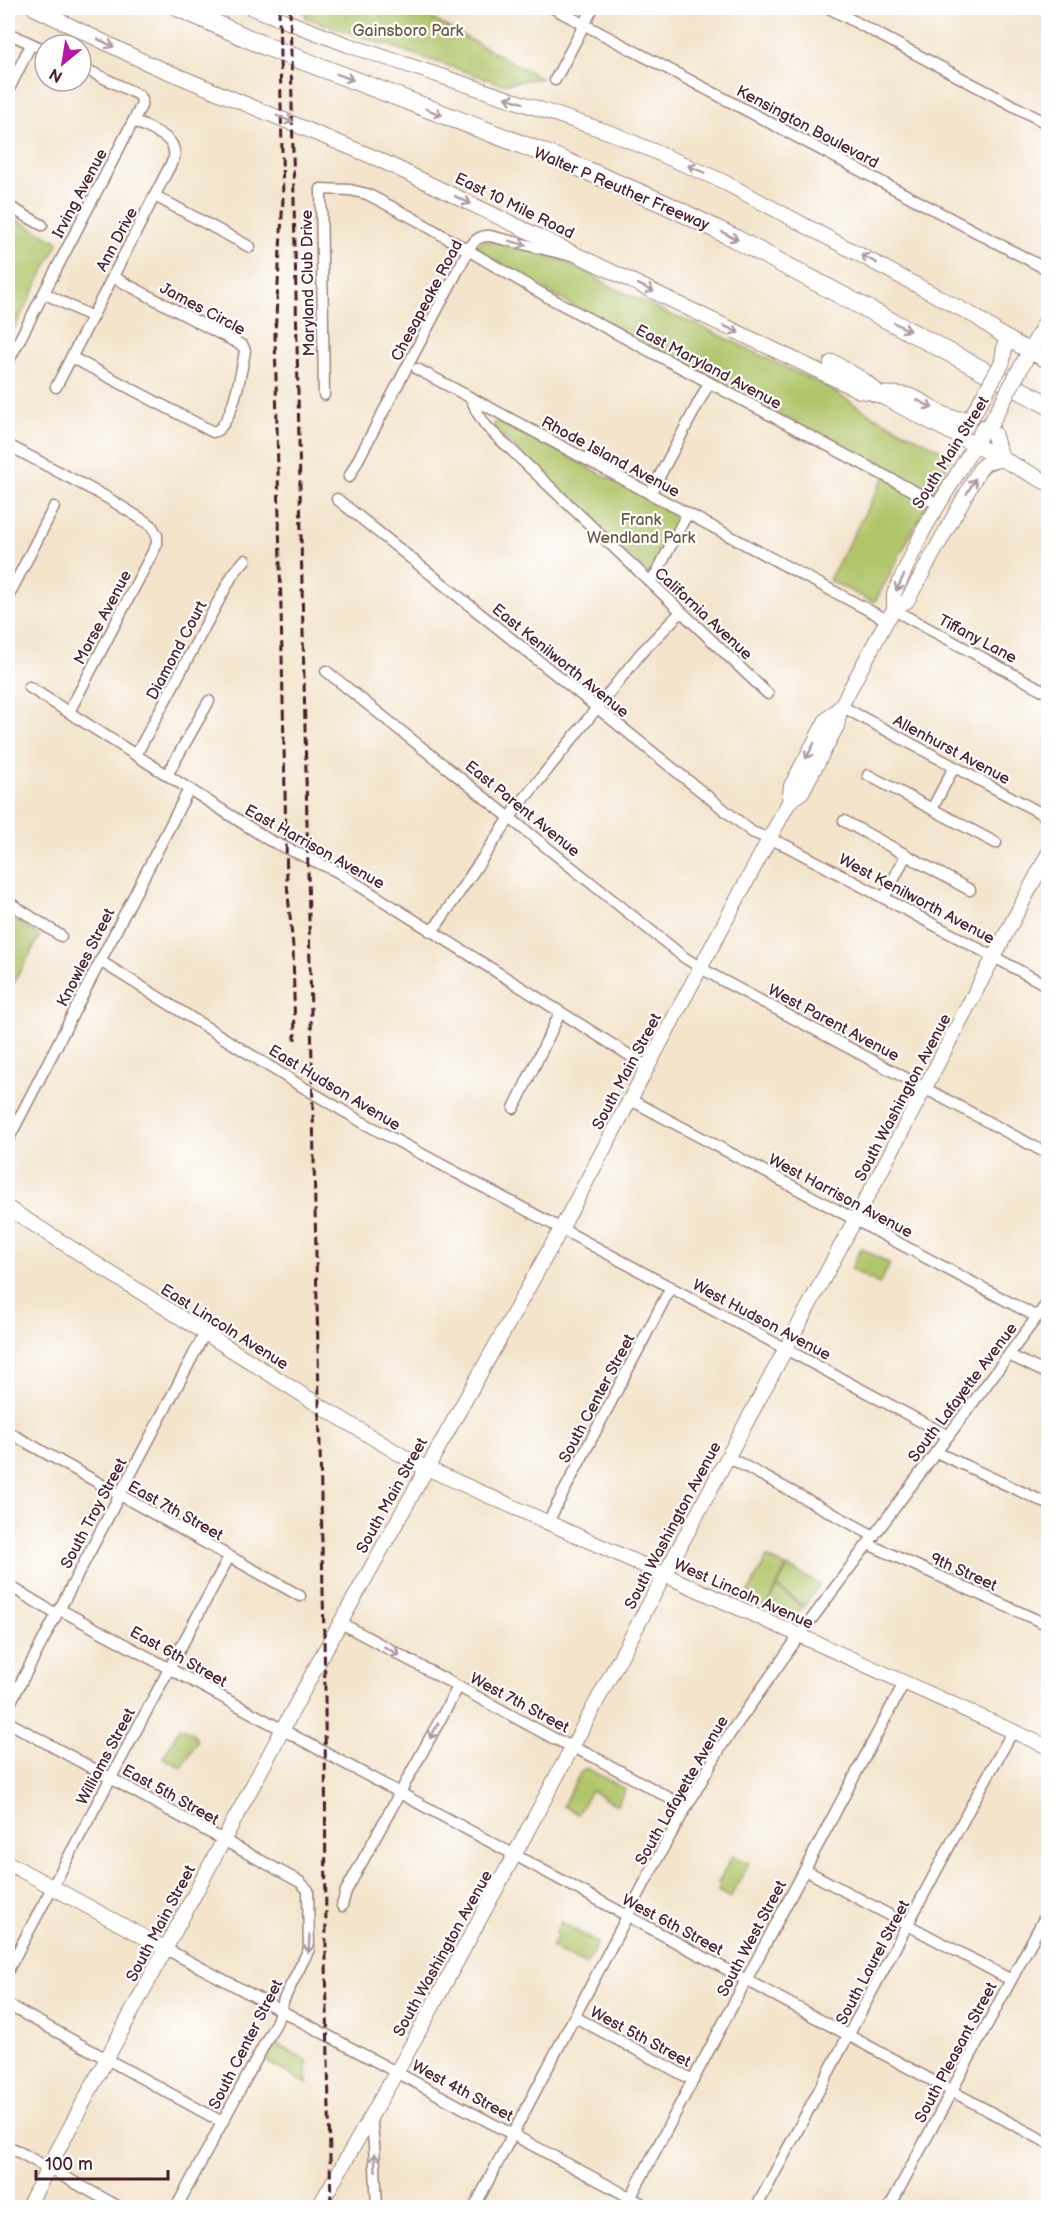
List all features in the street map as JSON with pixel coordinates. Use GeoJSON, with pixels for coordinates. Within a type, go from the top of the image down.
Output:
{"type":"FeatureCollection","features":[{"type":"Feature","properties":{"kind":"highway","name":"Walter P Reuther Freeway"},"geometry":{"type":"LineString","coordinates":[[180,8],[232,33],[562,160],[665,204],[732,237],[1048,405]]}},
{"type":"Feature","properties":{"kind":"highway"},"geometry":{"type":"LineString","coordinates":[[833,364],[863,382],[876,393]]}},
{"type":"Feature","properties":{"kind":"main road","name":"East 10 Mile Road"},"geometry":{"type":"LineString","coordinates":[[34,8],[147,63],[378,159],[861,391],[876,393],[1048,483]]}},
{"type":"Feature","properties":{"kind":"main road"},"geometry":{"type":"LineString","coordinates":[[252,8],[348,45],[614,134],[720,180],[976,317],[1006,338],[1048,361]]}},
{"type":"Feature","properties":{"kind":"main road","name":"South Main Street"},"geometry":{"type":"LineString","coordinates":[[27,2208],[341,1623],[631,1100],[789,802],[791,786],[826,720],[841,706],[890,615],[894,594],[938,504],[984,427],[990,425],[1048,318]]}},
{"type":"Feature","properties":{"kind":"main road"},"geometry":{"type":"LineString","coordinates":[[876,393],[909,396],[953,418],[964,419],[972,416],[1002,363],[1006,338]]}},
{"type":"Feature","properties":{"kind":"main road"},"geometry":{"type":"LineString","coordinates":[[990,425],[1003,459]]}},
{"type":"Feature","properties":{"kind":"main road","name":"South Main Street"},"geometry":{"type":"LineString","coordinates":[[890,615],[907,601],[980,469],[986,463],[1003,459]]}},
{"type":"Feature","properties":{"kind":"main road"},"geometry":{"type":"LineString","coordinates":[[924,572],[929,549],[945,519],[943,510],[938,504]]}},
{"type":"Feature","properties":{"kind":"main road","name":"South Washington Avenue"},"geometry":{"type":"LineString","coordinates":[[318,2208],[396,2072],[514,1855],[855,1220],[1048,854]]}},
{"type":"Feature","properties":{"kind":"main road","name":"East Lincoln Avenue"},"geometry":{"type":"LineString","coordinates":[[8,1208],[389,1449],[426,1469]]}},
{"type":"Feature","properties":{"kind":"main road","name":"West Lincoln Avenue"},"geometry":{"type":"LineString","coordinates":[[426,1469],[1048,1747]]}},
{"type":"Feature","properties":{"kind":"main road"},"geometry":{"type":"LineString","coordinates":[[8,1863],[166,1949]]}},
{"type":"Feature","properties":{"kind":"street","name":"Kensington Boulevard"},"geometry":{"type":"LineString","coordinates":[[553,8],[1048,270]]}},
{"type":"Feature","properties":{"kind":"street"},"geometry":{"type":"LineString","coordinates":[[555,80],[593,8]]}},
{"type":"Feature","properties":{"kind":"street"},"geometry":{"type":"LineString","coordinates":[[829,8],[1048,124]]}},
{"type":"Feature","properties":{"kind":"street"},"geometry":{"type":"LineString","coordinates":[[8,33],[32,44],[8,90]]}},
{"type":"Feature","properties":{"kind":"street","name":"Irving Avenue"},"geometry":{"type":"LineString","coordinates":[[8,362],[141,106],[142,99],[139,94],[93,73]]}},
{"type":"Feature","properties":{"kind":"street","name":"Ann Drive"},"geometry":{"type":"LineString","coordinates":[[56,387],[174,159],[174,148],[164,137],[134,121]]}},
{"type":"Feature","properties":{"kind":"street","name":"Maryland Club Drive"},"geometry":{"type":"LineString","coordinates":[[324,395],[321,189],[350,190],[367,194],[468,250]]}},
{"type":"Feature","properties":{"kind":"street"},"geometry":{"type":"LineString","coordinates":[[155,196],[250,247]]}},
{"type":"Feature","properties":{"kind":"street"},"geometry":{"type":"LineString","coordinates":[[8,206],[42,225]]}},
{"type":"Feature","properties":{"kind":"street","name":"Chesapeake Road"},"geometry":{"type":"LineString","coordinates":[[349,477],[468,250],[478,238],[486,235],[587,259]]}},
{"type":"Feature","properties":{"kind":"street","name":"East Maryland Avenue"},"geometry":{"type":"LineString","coordinates":[[468,250],[546,296],[938,504]]}},
{"type":"Feature","properties":{"kind":"street","name":"James Circle"},"geometry":{"type":"LineString","coordinates":[[71,357],[212,432],[220,429],[234,402],[245,347],[113,277]]}},
{"type":"Feature","properties":{"kind":"street"},"geometry":{"type":"LineString","coordinates":[[44,292],[92,317]]}},
{"type":"Feature","properties":{"kind":"street","name":"Rhode Island Avenue"},"geometry":{"type":"LineString","coordinates":[[417,369],[687,514],[890,615]]}},
{"type":"Feature","properties":{"kind":"street"},"geometry":{"type":"LineString","coordinates":[[650,494],[709,383]]}},
{"type":"Feature","properties":{"kind":"street","name":"California Avenue"},"geometry":{"type":"LineString","coordinates":[[472,400],[486,426],[768,694]]}},
{"type":"Feature","properties":{"kind":"street","name":"Morse Avenue"},"geometry":{"type":"LineString","coordinates":[[8,445],[106,497],[151,525],[157,534],[157,544],[69,712]]}},
{"type":"Feature","properties":{"kind":"street","name":"East Kenilworth Avenue"},"geometry":{"type":"LineString","coordinates":[[337,499],[752,832],[770,839]]}},
{"type":"Feature","properties":{"kind":"street"},"geometry":{"type":"LineString","coordinates":[[8,597],[54,507]]}},
{"type":"Feature","properties":{"kind":"street"},"geometry":{"type":"LineString","coordinates":[[649,581],[656,574],[687,514]]}},
{"type":"Feature","properties":{"kind":"street","name":"Diamond Court"},"geometry":{"type":"LineString","coordinates":[[136,755],[233,574],[245,560]]}},
{"type":"Feature","properties":{"kind":"street"},"geometry":{"type":"LineString","coordinates":[[430,931],[437,925],[510,817],[641,653],[681,612]]}},
{"type":"Feature","properties":{"kind":"street","name":"Tiffany Lane"},"geometry":{"type":"LineString","coordinates":[[890,615],[1048,693]]}},
{"type":"Feature","properties":{"kind":"street","name":"East Parent Avenue"},"geometry":{"type":"LineString","coordinates":[[326,671],[682,956],[701,968]]}},
{"type":"Feature","properties":{"kind":"street","name":"East Harrison Avenue"},"geometry":{"type":"LineString","coordinates":[[29,687],[269,840],[327,866],[648,1067]]}},
{"type":"Feature","properties":{"kind":"street"},"geometry":{"type":"LineString","coordinates":[[167,775],[209,701]]}},
{"type":"Feature","properties":{"kind":"street","name":"Allenhurst Avenue"},"geometry":{"type":"LineString","coordinates":[[841,706],[1048,817]]}},
{"type":"Feature","properties":{"kind":"street"},"geometry":{"type":"LineString","coordinates":[[932,809],[954,767]]}},
{"type":"Feature","properties":{"kind":"street"},"geometry":{"type":"LineString","coordinates":[[868,775],[996,843]]}},
{"type":"Feature","properties":{"kind":"street","name":"Knowles Street"},"geometry":{"type":"LineString","coordinates":[[8,1140],[189,789]]}},
{"type":"Feature","properties":{"kind":"street"},"geometry":{"type":"LineString","coordinates":[[844,821],[970,890]]}},
{"type":"Feature","properties":{"kind":"street","name":"West Kenilworth Avenue"},"geometry":{"type":"LineString","coordinates":[[770,839],[1048,986]]}},
{"type":"Feature","properties":{"kind":"street"},"geometry":{"type":"LineString","coordinates":[[884,898],[906,855]]}},
{"type":"Feature","properties":{"kind":"street"},"geometry":{"type":"LineString","coordinates":[[8,902],[61,936]]}},
{"type":"Feature","properties":{"kind":"street","name":"East Hudson Avenue"},"geometry":{"type":"LineString","coordinates":[[100,960],[362,1122],[561,1229]]}},
{"type":"Feature","properties":{"kind":"street","name":"West Parent Avenue"},"geometry":{"type":"LineString","coordinates":[[701,968],[1048,1154]]}},
{"type":"Feature","properties":{"kind":"street"},"geometry":{"type":"LineString","coordinates":[[514,1108],[560,1013]]}},
{"type":"Feature","properties":{"kind":"street","name":"West Harrison Avenue"},"geometry":{"type":"LineString","coordinates":[[631,1100],[1037,1317]]}},
{"type":"Feature","properties":{"kind":"street","name":"West Hudson Avenue"},"geometry":{"type":"LineString","coordinates":[[561,1229],[948,1436]]}},
{"type":"Feature","properties":{"kind":"street","name":"South Center Street"},"geometry":{"type":"LineString","coordinates":[[547,1524],[671,1287]]}},
{"type":"Feature","properties":{"kind":"street","name":"South Lafayette Avenue"},"geometry":{"type":"LineString","coordinates":[[474,2208],[686,1807],[725,1740],[798,1636],[1048,1302]]}},
{"type":"Feature","properties":{"kind":"street","name":"South Troy Street"},"geometry":{"type":"LineString","coordinates":[[8,1707],[205,1334]]}},
{"type":"Feature","properties":{"kind":"street"},"geometry":{"type":"LineString","coordinates":[[1009,1355],[1048,1374]]}},
{"type":"Feature","properties":{"kind":"street","name":"East 7th Street"},"geometry":{"type":"LineString","coordinates":[[8,1432],[300,1596]]}},
{"type":"Feature","properties":{"kind":"street"},"geometry":{"type":"LineString","coordinates":[[936,1452],[1048,1504]]}},
{"type":"Feature","properties":{"kind":"street","name":"9th Street"},"geometry":{"type":"LineString","coordinates":[[728,1457],[871,1540],[1048,1625]]}},
{"type":"Feature","properties":{"kind":"street","name":"Williams Street"},"geometry":{"type":"LineString","coordinates":[[8,1970],[229,1557]]}},
{"type":"Feature","properties":{"kind":"street","name":"East 6th Street"},"geometry":{"type":"LineString","coordinates":[[8,1585],[170,1668],[283,1730]]}},
{"type":"Feature","properties":{"kind":"street","name":"West 7th Street"},"geometry":{"type":"LineString","coordinates":[[341,1623],[556,1740],[572,1746],[686,1807]]}},
{"type":"Feature","properties":{"kind":"street","name":"South West Street"},"geometry":{"type":"LineString","coordinates":[[628,2203],[904,1683]]}},
{"type":"Feature","properties":{"kind":"street"},"geometry":{"type":"LineString","coordinates":[[342,1906],[346,1891],[458,1687]]}},
{"type":"Feature","properties":{"kind":"street","name":"East 5th Street"},"geometry":{"type":"LineString","coordinates":[[8,1722],[224,1841]]}},
{"type":"Feature","properties":{"kind":"street","name":"West 6th Street"},"geometry":{"type":"LineString","coordinates":[[283,1730],[1048,2143]]}},
{"type":"Feature","properties":{"kind":"street","name":"South Laurel Street"},"geometry":{"type":"LineString","coordinates":[[756,2208],[1013,1731]]}},
{"type":"Feature","properties":{"kind":"street","name":"South Center Street"},"geometry":{"type":"LineString","coordinates":[[176,2208],[277,2021],[284,1999],[309,1949],[308,1890],[305,1886],[224,1841]]}},
{"type":"Feature","properties":{"kind":"street"},"geometry":{"type":"LineString","coordinates":[[805,1870],[1011,1980]]}},
{"type":"Feature","properties":{"kind":"street","name":"South Pleasant Street"},"geometry":{"type":"LineString","coordinates":[[889,2208],[1048,1911]]}},
{"type":"Feature","properties":{"kind":"street","name":"West 4th Street"},"geometry":{"type":"LineString","coordinates":[[166,1949],[513,2134],[628,2203],[650,2208]]}},
{"type":"Feature","properties":{"kind":"street"},"geometry":{"type":"LineString","coordinates":[[8,2005],[222,2122]]}},
{"type":"Feature","properties":{"kind":"street","name":"West 5th Street"},"geometry":{"type":"LineString","coordinates":[[575,2018],[693,2080]]}},
{"type":"Feature","properties":{"kind":"street"},"geometry":{"type":"LineString","coordinates":[[370,2117],[374,2145],[377,2208]]}},
{"type":"Feature","properties":{"kind":"street"},"geometry":{"type":"LineString","coordinates":[[8,2146],[121,2208]]}},
{"type":"Feature","properties":{"kind":"green space","name":"Gainsboro Park"},"geometry":{"type":"Polygon","coordinates":[[[305,8],[412,8],[541,78],[502,84],[306,18],[305,8]]]}},
{"type":"Feature","properties":{"kind":"green space"},"geometry":{"type":"Polygon","coordinates":[[[11,217],[59,242],[8,340],[8,225],[11,217]]]}},
{"type":"Feature","properties":{"kind":"green space"},"geometry":{"type":"Polygon","coordinates":[[[484,240],[562,260],[608,285],[825,386],[868,413],[951,455],[951,459],[876,600],[872,602],[829,580],[887,472],[555,296],[475,249],[484,240]]]}},
{"type":"Feature","properties":{"kind":"green space","name":"Frank Wendland Park"},"geometry":{"type":"Polygon","coordinates":[[[501,420],[677,515],[678,520],[649,574],[494,428],[494,423],[501,420]]]}},
{"type":"Feature","properties":{"kind":"green space"},"geometry":{"type":"Polygon","coordinates":[[[8,915],[40,936],[8,993],[8,915]]]}},
{"type":"Feature","properties":{"kind":"green space"},"geometry":{"type":"Polygon","coordinates":[[[861,1248],[890,1264],[879,1284],[851,1269],[861,1248]]]}},
{"type":"Feature","properties":{"kind":"green space"},"geometry":{"type":"Polygon","coordinates":[[[767,1557],[786,1567],[766,1607],[746,1597],[767,1557]]]}},
{"type":"Feature","properties":{"kind":"green space"},"geometry":{"type":"Polygon","coordinates":[[[788,1567],[820,1585],[804,1606],[777,1587],[788,1567]]]}},
{"type":"Feature","properties":{"kind":"green space"},"geometry":{"type":"Polygon","coordinates":[[[777,1588],[803,1607],[794,1619],[767,1607],[777,1588]]]}},
{"type":"Feature","properties":{"kind":"green space"},"geometry":{"type":"Polygon","coordinates":[[[180,1727],[193,1733],[197,1741],[182,1768],[163,1758],[180,1727]]]}},
{"type":"Feature","properties":{"kind":"green space"},"geometry":{"type":"Polygon","coordinates":[[[586,1768],[625,1789],[617,1805],[591,1791],[578,1814],[563,1806],[580,1773],[586,1768]]]}},
{"type":"Feature","properties":{"kind":"green space"},"geometry":{"type":"Polygon","coordinates":[[[732,1856],[749,1863],[730,1898],[718,1891],[720,1885],[718,1883],[732,1856]]]}},
{"type":"Feature","properties":{"kind":"green space"},"geometry":{"type":"Polygon","coordinates":[[[561,1922],[598,1943],[586,1965],[551,1947],[558,1935],[555,1933],[561,1922]]]}},
{"type":"Feature","properties":{"kind":"green space"},"geometry":{"type":"Polygon","coordinates":[[[274,2043],[307,2061],[307,2084],[269,2061],[264,2062],[262,2059],[274,2043]]]}},
{"type":"Feature","properties":{"kind":"railway"},"geometry":{"type":"LineString","coordinates":[[279,8],[283,199],[275,334],[287,884],[293,947],[295,1040]]}},
{"type":"Feature","properties":{"kind":"railway"},"geometry":{"type":"LineString","coordinates":[[290,8],[325,1687],[326,1961],[331,2208]]}}]}
